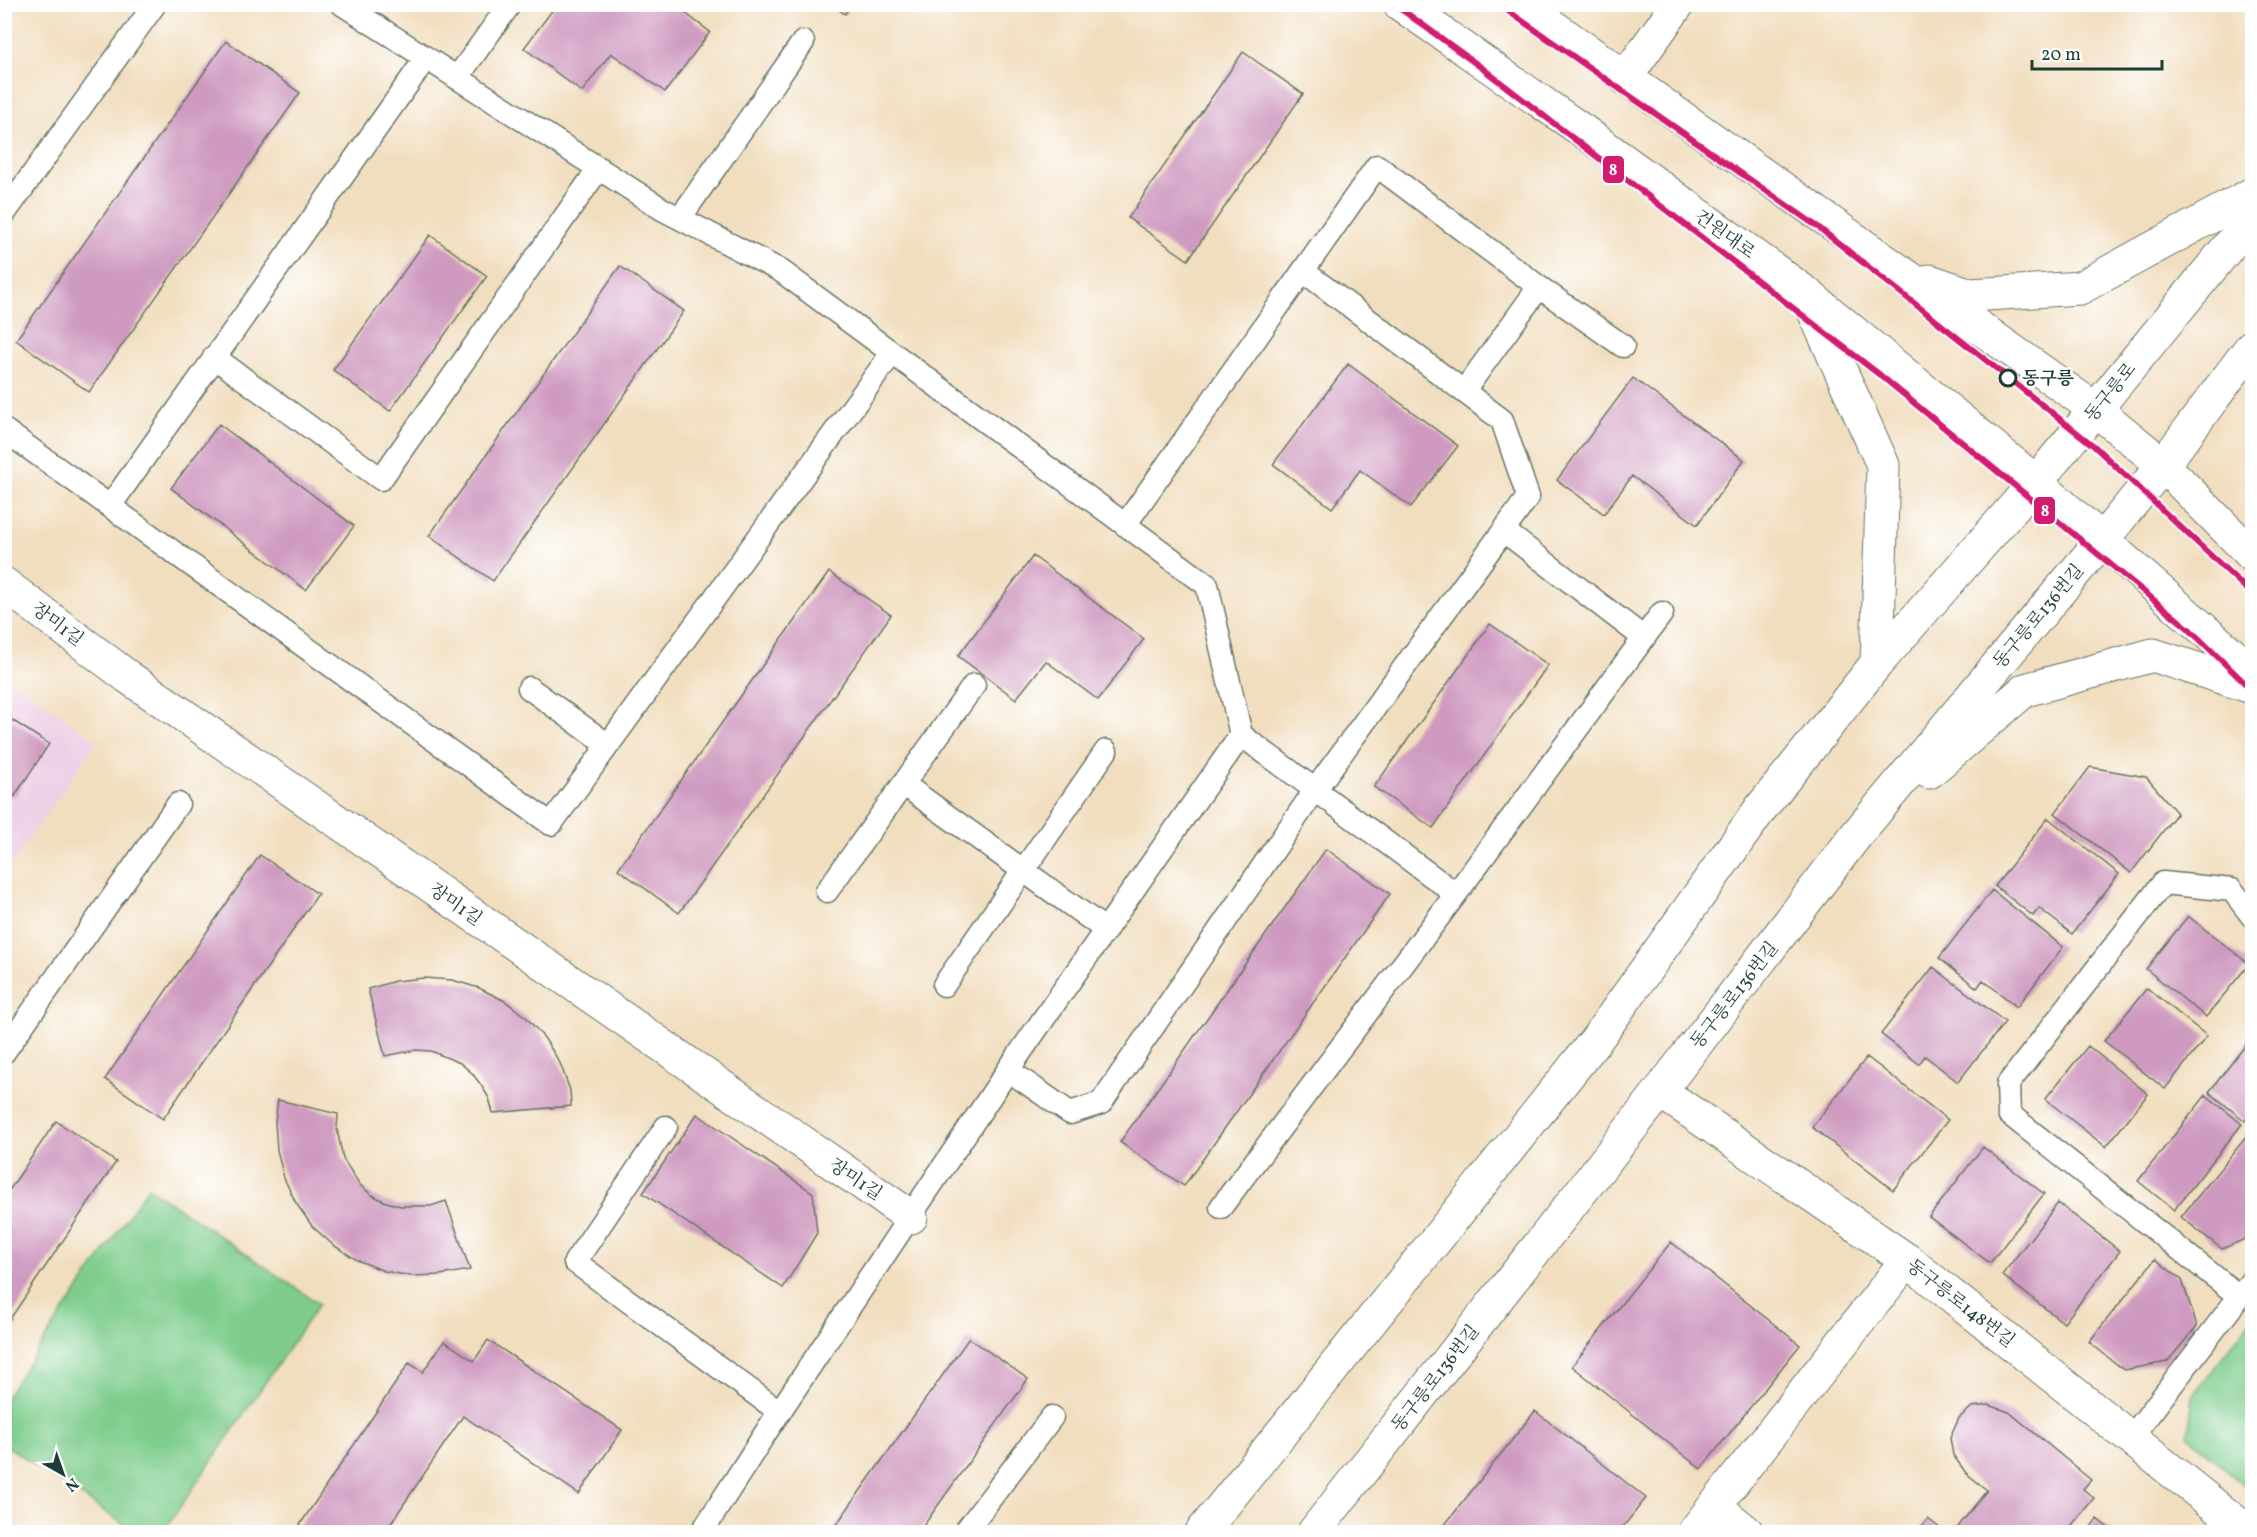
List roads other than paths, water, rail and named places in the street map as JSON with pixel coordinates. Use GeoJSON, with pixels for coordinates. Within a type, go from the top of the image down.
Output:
{"type":"FeatureCollection","features":[{"type":"Feature","properties":{"kind":"street","name":"건원대로"},"geometry":{"type":"LineString","coordinates":[[1400,4],[1584,131],[1806,293],[2036,482]]}},
{"type":"Feature","properties":{"kind":"street"},"geometry":{"type":"LineString","coordinates":[[1521,4],[2095,409],[2163,465],[2253,555]]}},
{"type":"Feature","properties":{"kind":"street"},"geometry":{"type":"LineString","coordinates":[[1625,78],[1677,4]]}},
{"type":"Feature","properties":{"kind":"street"},"geometry":{"type":"LineString","coordinates":[[1897,270],[1971,295],[2080,288],[2253,194]]}},
{"type":"Feature","properties":{"kind":"street","name":"동구릉로"},"geometry":{"type":"LineString","coordinates":[[2036,482],[2253,218]]}},
{"type":"Feature","properties":{"kind":"street"},"geometry":{"type":"LineString","coordinates":[[1806,293],[1882,465],[1876,663]]}},
{"type":"Feature","properties":{"kind":"street"},"geometry":{"type":"LineString","coordinates":[[2163,465],[2253,346]]}},
{"type":"Feature","properties":{"kind":"street","name":"동구릉로136번길"},"geometry":{"type":"LineString","coordinates":[[1320,1530],[1857,834],[2163,465]]}},
{"type":"Feature","properties":{"kind":"street"},"geometry":{"type":"LineString","coordinates":[[1202,1533],[1596,1040],[1761,808],[1876,663],[2036,482],[2253,672]]}},
{"type":"Feature","properties":{"kind":"street","name":"장미1길"},"geometry":{"type":"LineString","coordinates":[[4,584],[128,677],[911,1217]]}},
{"type":"Feature","properties":{"kind":"street"},"geometry":{"type":"LineString","coordinates":[[1857,834],[2025,690],[2153,655],[2253,687]]}},
{"type":"Feature","properties":{"kind":"street","name":"동구릉로148번길"},"geometry":{"type":"LineString","coordinates":[[1660,1091],[1907,1260],[2248,1533]]}},
{"type":"Feature","properties":{"kind":"street"},"geometry":{"type":"LineString","coordinates":[[1694,1533],[1907,1260]]}},
{"type":"Feature","properties":{"kind":"street"},"geometry":{"type":"LineString","coordinates":[[1715,1506],[1748,1533]]}},
{"type":"Feature","properties":{"kind":"lane"},"geometry":{"type":"LineString","coordinates":[[4,214],[154,4]]}},
{"type":"Feature","properties":{"kind":"lane"},"geometry":{"type":"LineString","coordinates":[[342,4],[680,218],[781,271],[1207,585],[1241,735],[1456,894]]}},
{"type":"Feature","properties":{"kind":"lane"},"geometry":{"type":"LineString","coordinates":[[457,78],[510,4]]}},
{"type":"Feature","properties":{"kind":"lane"},"geometry":{"type":"LineString","coordinates":[[680,218],[803,42]]}},
{"type":"Feature","properties":{"kind":"lane"},"geometry":{"type":"LineString","coordinates":[[110,506],[426,58]]}},
{"type":"Feature","properties":{"kind":"lane"},"geometry":{"type":"LineString","coordinates":[[1125,525],[1377,166],[1623,346]]}},
{"type":"Feature","properties":{"kind":"lane"},"geometry":{"type":"LineString","coordinates":[[214,357],[381,479],[599,168]]}},
{"type":"Feature","properties":{"kind":"lane"},"geometry":{"type":"LineString","coordinates":[[1008,1070],[1070,1113],[1101,1103],[1315,790],[1528,497],[1502,420],[1303,271]]}},
{"type":"Feature","properties":{"kind":"lane"},"geometry":{"type":"LineString","coordinates":[[1464,391],[1539,286]]}},
{"type":"Feature","properties":{"kind":"lane"},"geometry":{"type":"LineString","coordinates":[[4,430],[550,824],[892,353]]}},
{"type":"Feature","properties":{"kind":"lane"},"geometry":{"type":"LineString","coordinates":[[1504,531],[1644,638]]}},
{"type":"Feature","properties":{"kind":"lane"},"geometry":{"type":"LineString","coordinates":[[1221,1207],[1456,894],[1662,613]]}},
{"type":"Feature","properties":{"kind":"lane"},"geometry":{"type":"LineString","coordinates":[[827,891],[974,685]]}},
{"type":"Feature","properties":{"kind":"lane"},"geometry":{"type":"LineString","coordinates":[[529,688],[608,745]]}},
{"type":"Feature","properties":{"kind":"lane"},"geometry":{"type":"LineString","coordinates":[[702,1533],[1008,1070],[1241,735]]}},
{"type":"Feature","properties":{"kind":"lane"},"geometry":{"type":"LineString","coordinates":[[944,985],[1106,752]]}},
{"type":"Feature","properties":{"kind":"lane"},"geometry":{"type":"LineString","coordinates":[[903,784],[1106,930]]}},
{"type":"Feature","properties":{"kind":"lane"},"geometry":{"type":"LineString","coordinates":[[4,1052],[178,804]]}},
{"type":"Feature","properties":{"kind":"lane"},"geometry":{"type":"LineString","coordinates":[[2131,1438],[2246,1288],[2009,1114],[2008,1084],[2163,883],[2232,890],[2253,916]]}},
{"type":"Feature","properties":{"kind":"lane"},"geometry":{"type":"LineString","coordinates":[[666,1127],[574,1262],[780,1412]]}},
{"type":"Feature","properties":{"kind":"lane"},"geometry":{"type":"LineString","coordinates":[[965,1533],[1052,1417]]}},
{"type":"Feature","properties":{"kind":"place","name":"동구릉"},"geometry":{"type":"Point","coordinates":[2008,378]}}]}
